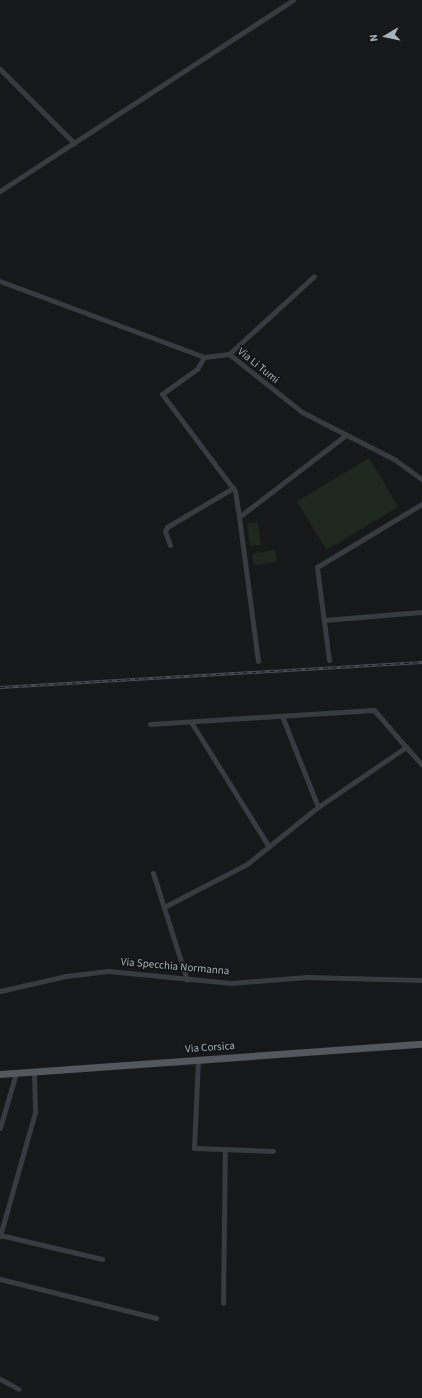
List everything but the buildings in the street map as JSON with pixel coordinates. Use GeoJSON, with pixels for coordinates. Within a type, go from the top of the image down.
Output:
{"type":"FeatureCollection","features":[{"type":"Feature","properties":{"kind":"main road","name":"Via Corsica"},"geometry":{"type":"LineString","coordinates":[[0,1074],[422,1044]]}},
{"type":"Feature","properties":{"kind":"street"},"geometry":{"type":"LineString","coordinates":[[0,191],[293,0]]}},
{"type":"Feature","properties":{"kind":"street"},"geometry":{"type":"LineString","coordinates":[[0,69],[74,144]]}},
{"type":"Feature","properties":{"kind":"street"},"geometry":{"type":"LineString","coordinates":[[229,354],[314,276]]}},
{"type":"Feature","properties":{"kind":"street","name":"Via Li Tumi"},"geometry":{"type":"LineString","coordinates":[[0,281],[204,357],[229,354],[302,412],[394,459],[422,479]]}},
{"type":"Feature","properties":{"kind":"street"},"geometry":{"type":"LineString","coordinates":[[204,357],[197,369],[162,394],[233,488],[239,517],[258,661]]}},
{"type":"Feature","properties":{"kind":"street"},"geometry":{"type":"LineString","coordinates":[[239,517],[346,435]]}},
{"type":"Feature","properties":{"kind":"street"},"geometry":{"type":"LineString","coordinates":[[170,545],[165,531],[167,527],[233,488]]}},
{"type":"Feature","properties":{"kind":"street"},"geometry":{"type":"LineString","coordinates":[[329,660],[317,567],[422,504]]}},
{"type":"Feature","properties":{"kind":"street"},"geometry":{"type":"LineString","coordinates":[[324,620],[422,612]]}},
{"type":"Feature","properties":{"kind":"street"},"geometry":{"type":"LineString","coordinates":[[150,724],[374,710],[422,765]]}},
{"type":"Feature","properties":{"kind":"street"},"geometry":{"type":"LineString","coordinates":[[282,716],[318,807]]}},
{"type":"Feature","properties":{"kind":"street"},"geometry":{"type":"LineString","coordinates":[[191,722],[269,847]]}},
{"type":"Feature","properties":{"kind":"street"},"geometry":{"type":"LineString","coordinates":[[164,907],[247,864],[318,807],[406,747]]}},
{"type":"Feature","properties":{"kind":"street"},"geometry":{"type":"LineString","coordinates":[[153,873],[187,980]]}},
{"type":"Feature","properties":{"kind":"street","name":"Via Specchia Normanna"},"geometry":{"type":"LineString","coordinates":[[0,991],[66,976],[108,971],[141,973],[187,980],[231,983],[306,977],[422,980]]}},
{"type":"Feature","properties":{"kind":"street"},"geometry":{"type":"LineString","coordinates":[[198,1060],[194,1148],[273,1151]]}},
{"type":"Feature","properties":{"kind":"street"},"geometry":{"type":"LineString","coordinates":[[34,1071],[35,1112],[0,1236],[102,1259]]}},
{"type":"Feature","properties":{"kind":"street"},"geometry":{"type":"LineString","coordinates":[[0,1128],[16,1073]]}},
{"type":"Feature","properties":{"kind":"street"},"geometry":{"type":"LineString","coordinates":[[223,1303],[225,1149]]}},
{"type":"Feature","properties":{"kind":"street"},"geometry":{"type":"LineString","coordinates":[[0,1279],[156,1318]]}},
{"type":"Feature","properties":{"kind":"street"},"geometry":{"type":"LineString","coordinates":[[0,1379],[19,1389]]}},
{"type":"Feature","properties":{"kind":"shaded area"},"geometry":{"type":"Polygon","coordinates":[[[369,458],[398,507],[326,550],[297,501],[369,458]]]}},
{"type":"Feature","properties":{"kind":"shaded area"},"geometry":{"type":"Polygon","coordinates":[[[258,522],[261,545],[250,546],[247,523],[258,522]]]}},
{"type":"Feature","properties":{"kind":"shaded area"},"geometry":{"type":"Polygon","coordinates":[[[275,550],[277,562],[254,565],[252,554],[275,550]]]}},
{"type":"Feature","properties":{"kind":"railway"},"geometry":{"type":"LineString","coordinates":[[0,687],[422,662]]}}]}
